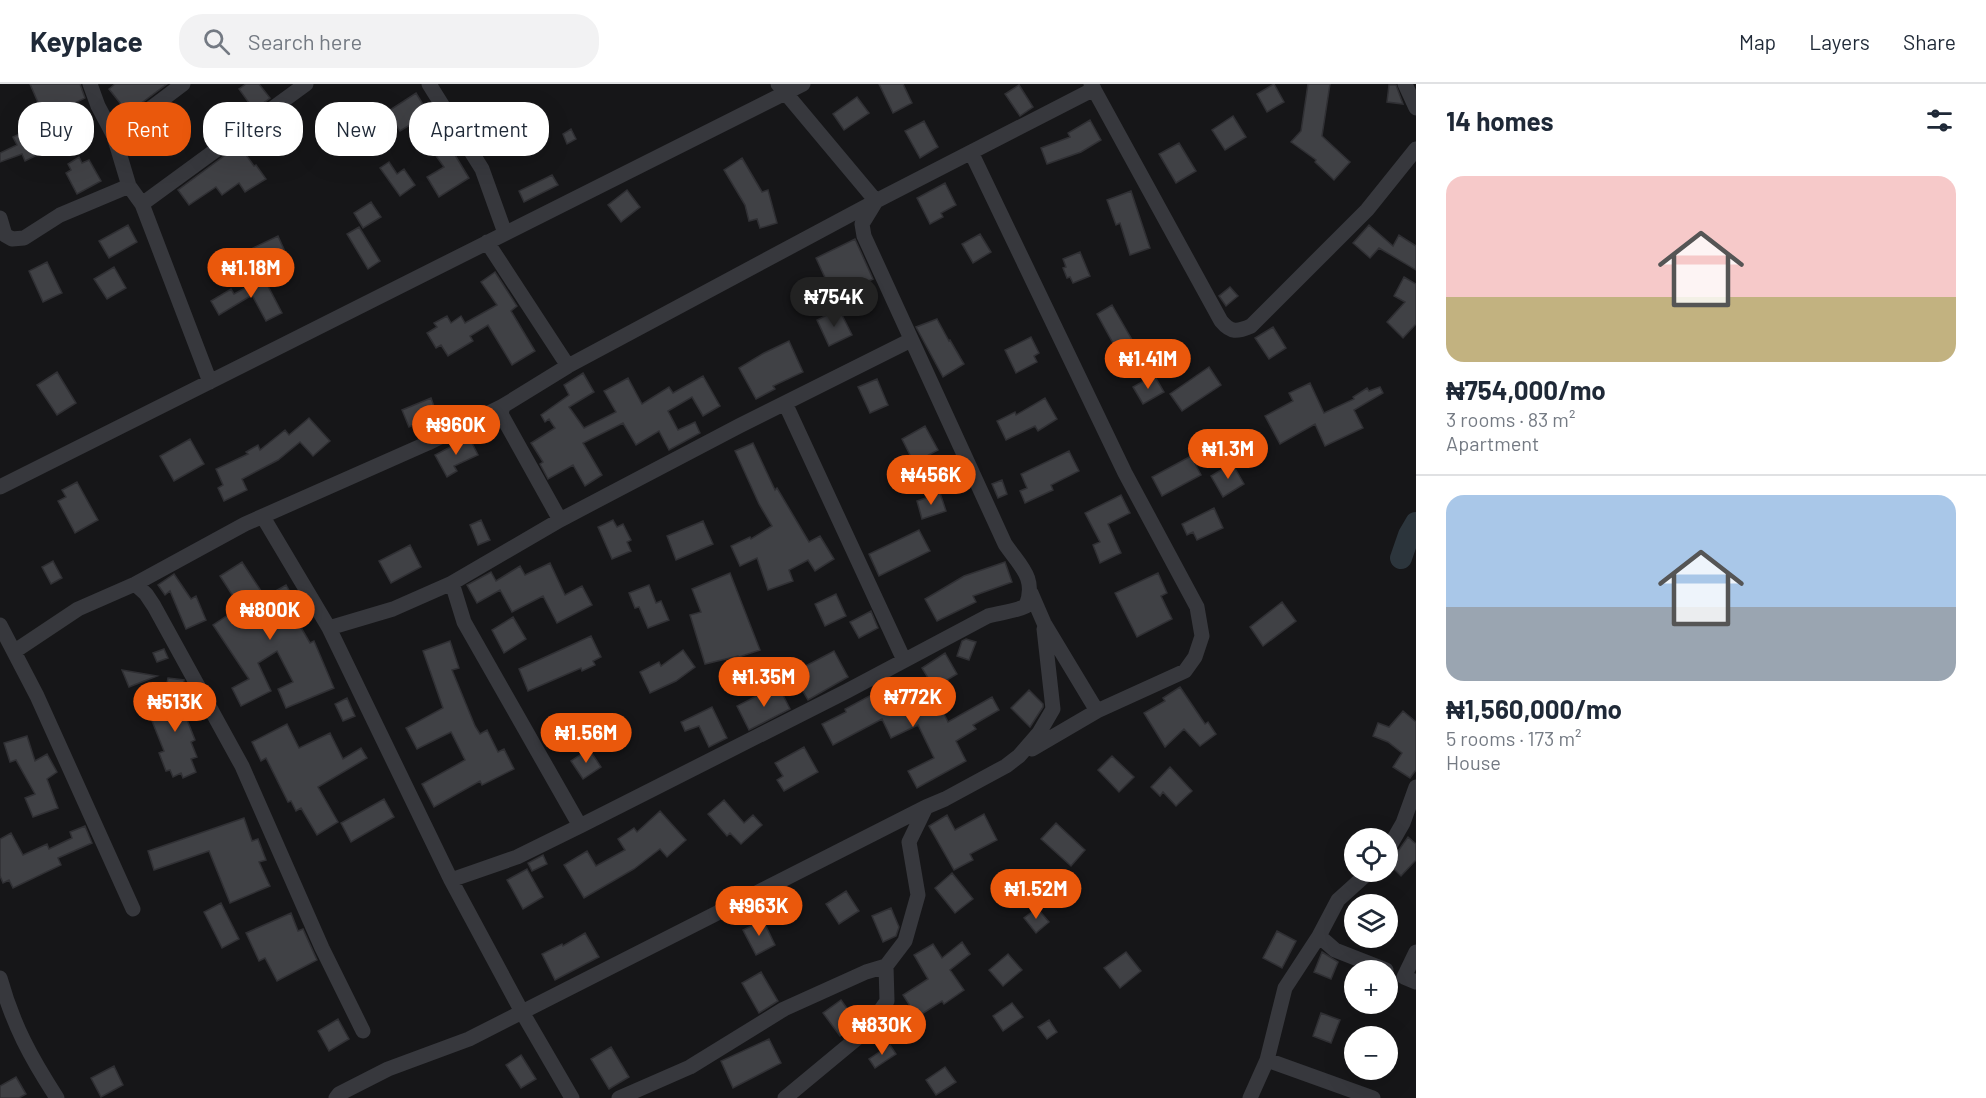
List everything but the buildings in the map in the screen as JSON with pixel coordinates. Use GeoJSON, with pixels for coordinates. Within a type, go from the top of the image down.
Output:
{"type":"FeatureCollection","features":[{"type":"Feature","properties":{"kind":"street"},"geometry":{"type":"LineString","coordinates":[[90,84],[106,121]]}},
{"type":"Feature","properties":{"kind":"street"},"geometry":{"type":"LineString","coordinates":[[159,102],[183,84]]}},
{"type":"Feature","properties":{"kind":"street"},"geometry":{"type":"LineString","coordinates":[[142,204],[306,84]]}},
{"type":"Feature","properties":{"kind":"street"},"geometry":{"type":"LineString","coordinates":[[429,84],[482,169],[504,233]]}},
{"type":"Feature","properties":{"kind":"street"},"geometry":{"type":"LineString","coordinates":[[0,487],[487,242],[781,88],[803,84]]}},
{"type":"Feature","properties":{"kind":"street"},"geometry":{"type":"LineString","coordinates":[[1406,84],[1416,108]]}},
{"type":"Feature","properties":{"kind":"street"},"geometry":{"type":"LineString","coordinates":[[15,651],[78,609],[135,584],[245,524],[428,443],[503,406],[568,366],[1092,86],[1221,321],[1229,330],[1238,332],[1251,326],[1367,210],[1416,149]]}},
{"type":"Feature","properties":{"kind":"street"},"geometry":{"type":"LineString","coordinates":[[781,88],[876,201]]}},
{"type":"Feature","properties":{"kind":"street"},"geometry":{"type":"LineString","coordinates":[[336,1098],[339,1094],[388,1069],[469,1039],[945,799],[1006,766],[1019,756],[1097,711],[1185,671],[1195,657],[1202,636],[1197,607],[1125,473],[971,152]]}},
{"type":"Feature","properties":{"kind":"street"},"geometry":{"type":"LineString","coordinates":[[120,156],[129,186],[142,204],[210,382]]}},
{"type":"Feature","properties":{"kind":"street"},"geometry":{"type":"LineString","coordinates":[[0,218],[4,235],[12,239],[24,238],[60,215],[129,186]]}},
{"type":"Feature","properties":{"kind":"street"},"geometry":{"type":"LineString","coordinates":[[876,201],[862,224],[864,236],[1005,544],[1029,579],[1031,593],[1044,623],[1097,711]]}},
{"type":"Feature","properties":{"kind":"street"},"geometry":{"type":"LineString","coordinates":[[487,242],[568,366]]}},
{"type":"Feature","properties":{"kind":"street"},"geometry":{"type":"LineString","coordinates":[[329,628],[393,609],[452,583],[560,520],[911,340]]}},
{"type":"Feature","properties":{"kind":"street"},"geometry":{"type":"LineString","coordinates":[[785,403],[904,660]]}},
{"type":"Feature","properties":{"kind":"street"},"geometry":{"type":"LineString","coordinates":[[503,406],[501,414],[560,520]]}},
{"type":"Feature","properties":{"kind":"street"},"geometry":{"type":"LineString","coordinates":[[263,517],[329,628],[451,880],[522,1012],[572,1098]]}},
{"type":"Feature","properties":{"kind":"street"},"geometry":{"type":"LineString","coordinates":[[452,583],[464,622],[580,826]]}},
{"type":"Feature","properties":{"kind":"street"},"geometry":{"type":"LineString","coordinates":[[135,584],[154,606],[242,766],[322,948],[363,1031]]}},
{"type":"Feature","properties":{"kind":"street"},"geometry":{"type":"LineString","coordinates":[[451,880],[517,857],[988,616],[1003,611],[1015,611],[1026,606],[1031,593]]}},
{"type":"Feature","properties":{"kind":"street"},"geometry":{"type":"LineString","coordinates":[[1019,756],[1040,734],[1053,709],[1044,623]]}},
{"type":"Feature","properties":{"kind":"street"},"geometry":{"type":"LineString","coordinates":[[0,625],[38,696],[134,909]]}},
{"type":"Feature","properties":{"kind":"street"},"geometry":{"type":"LineString","coordinates":[[1398,838],[1409,826],[1416,787]]}},
{"type":"Feature","properties":{"kind":"street"},"geometry":{"type":"LineString","coordinates":[[619,1098],[690,1067],[784,1009],[866,972],[886,966],[905,941],[918,895],[909,842],[926,807]]}},
{"type":"Feature","properties":{"kind":"street"},"geometry":{"type":"LineString","coordinates":[[1250,1098],[1267,1060],[1285,988],[1319,936],[1338,900],[1358,882]]}},
{"type":"Feature","properties":{"kind":"street"},"geometry":{"type":"LineString","coordinates":[[1319,936],[1335,950],[1360,960]]}},
{"type":"Feature","properties":{"kind":"street"},"geometry":{"type":"LineString","coordinates":[[1410,980],[1416,952]]}},
{"type":"Feature","properties":{"kind":"street"},"geometry":{"type":"LineString","coordinates":[[785,1098],[867,1030],[878,1017],[887,1001],[886,966]]}},
{"type":"Feature","properties":{"kind":"street"},"geometry":{"type":"LineString","coordinates":[[0,978],[9,1011],[33,1061],[57,1098]]}},
{"type":"Feature","properties":{"kind":"street"},"geometry":{"type":"LineString","coordinates":[[1267,1060],[1373,1098]]}},
{"type":"Feature","properties":{"kind":"waterway"},"geometry":{"type":"LineString","coordinates":[[1401,558],[1416,523]]}}]}
